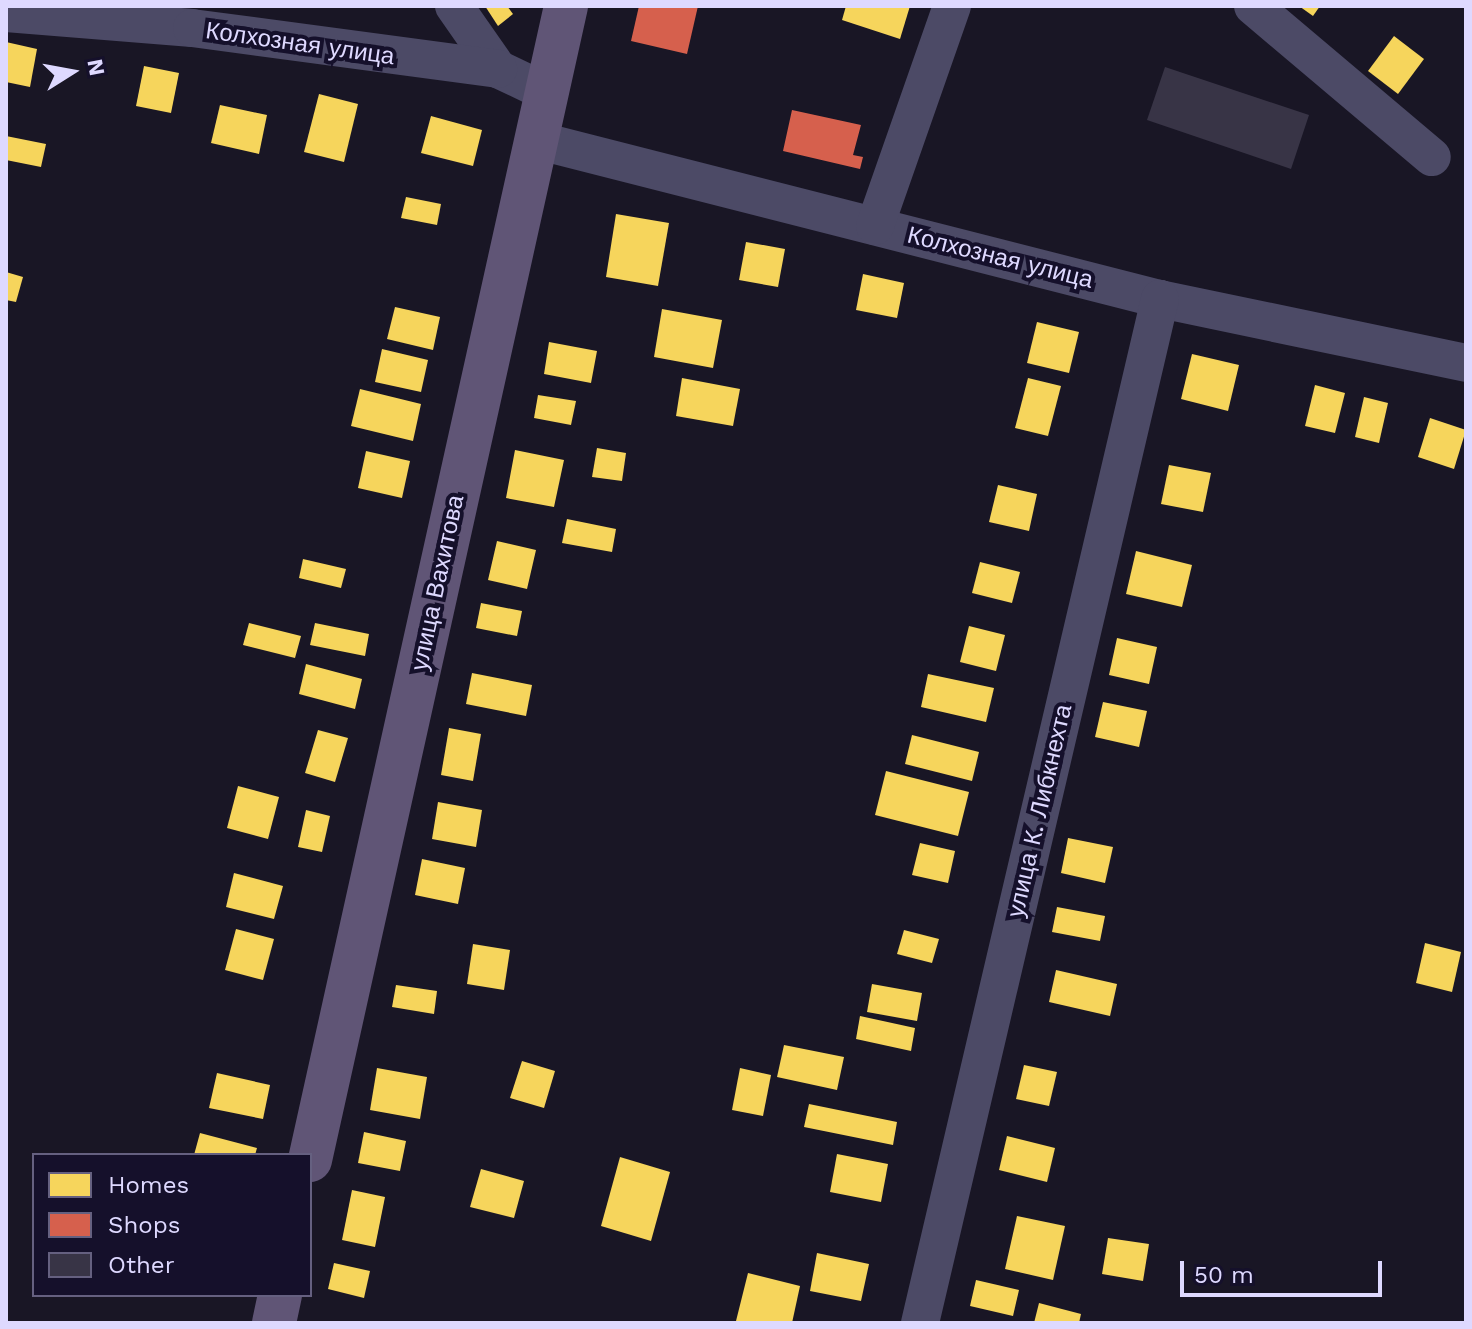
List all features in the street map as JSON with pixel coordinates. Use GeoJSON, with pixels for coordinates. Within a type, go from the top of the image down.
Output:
{"type":"FeatureCollection","features":[{"type":"Feature","properties":{"kind":"main road","name":"улица Вахитова"},"geometry":{"type":"LineString","coordinates":[[312,1153],[566,6]]}},
{"type":"Feature","properties":{"kind":"main road"},"geometry":{"type":"LineString","coordinates":[[274,1323],[280,1297]]}},
{"type":"Feature","properties":{"kind":"street"},"geometry":{"type":"LineString","coordinates":[[454,6],[498,69],[546,92]]}},
{"type":"Feature","properties":{"kind":"street"},"geometry":{"type":"LineString","coordinates":[[875,226],[952,6]]}},
{"type":"Feature","properties":{"kind":"street"},"geometry":{"type":"LineString","coordinates":[[1253,6],[1432,157]]}},
{"type":"Feature","properties":{"kind":"street","name":"Колхозная улица"},"geometry":{"type":"LineString","coordinates":[[6,13],[192,28],[498,69]]}},
{"type":"Feature","properties":{"kind":"street","name":"Колхозная улица"},"geometry":{"type":"LineString","coordinates":[[536,140],[1160,299],[1466,363]]}},
{"type":"Feature","properties":{"kind":"street","name":"улица К. Либкнехта"},"geometry":{"type":"LineString","coordinates":[[920,1323],[1160,299]]}},
{"type":"Feature","properties":{"kind":"building: Homes"},"geometry":{"type":"Polygon","coordinates":[[[485,6],[507,6],[513,14],[498,26],[485,6]]]}},
{"type":"Feature","properties":{"kind":"building: Homes"},"geometry":{"type":"Polygon","coordinates":[[[846,6],[910,6],[900,39],[842,20],[846,6]]]}},
{"type":"Feature","properties":{"kind":"building: Homes"},"geometry":{"type":"Polygon","coordinates":[[[1299,6],[1320,6],[1313,16],[1299,6]]]}},
{"type":"Feature","properties":{"kind":"building: Homes"},"geometry":{"type":"Polygon","coordinates":[[[1394,36],[1424,59],[1398,94],[1368,71],[1394,36]]]}},
{"type":"Feature","properties":{"kind":"building: Homes"},"geometry":{"type":"Polygon","coordinates":[[[6,42],[37,49],[30,87],[6,82],[6,42]]]}},
{"type":"Feature","properties":{"kind":"building: Homes"},"geometry":{"type":"Polygon","coordinates":[[[144,66],[179,73],[171,113],[136,106],[144,66]]]}},
{"type":"Feature","properties":{"kind":"building: Homes"},"geometry":{"type":"Polygon","coordinates":[[[319,94],[358,104],[344,162],[304,152],[319,94]]]}},
{"type":"Feature","properties":{"kind":"building: Homes"},"geometry":{"type":"Polygon","coordinates":[[[220,105],[267,115],[259,154],[211,143],[220,105]]]}},
{"type":"Feature","properties":{"kind":"building: Homes"},"geometry":{"type":"Polygon","coordinates":[[[431,116],[482,130],[473,166],[421,153],[431,116]]]}},
{"type":"Feature","properties":{"kind":"building: Homes"},"geometry":{"type":"Polygon","coordinates":[[[6,136],[46,144],[41,167],[6,160],[6,136]]]}},
{"type":"Feature","properties":{"kind":"building: Homes"},"geometry":{"type":"Polygon","coordinates":[[[406,197],[441,204],[437,225],[401,218],[406,197]]]}},
{"type":"Feature","properties":{"kind":"building: Homes"},"geometry":{"type":"Polygon","coordinates":[[[616,214],[669,223],[658,286],[606,277],[616,214]]]}},
{"type":"Feature","properties":{"kind":"building: Homes"},"geometry":{"type":"Polygon","coordinates":[[[746,242],[785,249],[778,287],[739,280],[746,242]]]}},
{"type":"Feature","properties":{"kind":"building: Homes"},"geometry":{"type":"Polygon","coordinates":[[[6,272],[23,277],[16,302],[6,300],[6,272]]]}},
{"type":"Feature","properties":{"kind":"building: Homes"},"geometry":{"type":"Polygon","coordinates":[[[863,274],[904,283],[897,318],[856,310],[863,274]]]}},
{"type":"Feature","properties":{"kind":"building: Homes"},"geometry":{"type":"Polygon","coordinates":[[[395,307],[440,317],[433,350],[387,339],[395,307]]]}},
{"type":"Feature","properties":{"kind":"building: Homes"},"geometry":{"type":"Polygon","coordinates":[[[662,309],[722,320],[713,368],[654,357],[662,309]]]}},
{"type":"Feature","properties":{"kind":"building: Homes"},"geometry":{"type":"Polygon","coordinates":[[[1037,322],[1079,332],[1069,373],[1027,363],[1037,322]]]}},
{"type":"Feature","properties":{"kind":"building: Homes"},"geometry":{"type":"Polygon","coordinates":[[[549,342],[597,351],[591,383],[544,374],[549,342]]]}},
{"type":"Feature","properties":{"kind":"building: Homes"},"geometry":{"type":"Polygon","coordinates":[[[382,349],[428,360],[421,392],[375,382],[382,349]]]}},
{"type":"Feature","properties":{"kind":"building: Homes"},"geometry":{"type":"Polygon","coordinates":[[[1192,354],[1239,365],[1228,411],[1181,399],[1192,354]]]}},
{"type":"Feature","properties":{"kind":"building: Homes"},"geometry":{"type":"Polygon","coordinates":[[[682,378],[740,389],[733,426],[676,416],[682,378]]]}},
{"type":"Feature","properties":{"kind":"building: Homes"},"geometry":{"type":"Polygon","coordinates":[[[1028,378],[1061,386],[1048,436],[1015,428],[1028,378]]]}},
{"type":"Feature","properties":{"kind":"building: Homes"},"geometry":{"type":"Polygon","coordinates":[[[1315,385],[1345,393],[1335,433],[1305,426],[1315,385]]]}},
{"type":"Feature","properties":{"kind":"building: Homes"},"geometry":{"type":"Polygon","coordinates":[[[360,389],[421,404],[413,441],[351,426],[360,389]]]}},
{"type":"Feature","properties":{"kind":"building: Homes"},"geometry":{"type":"Polygon","coordinates":[[[538,395],[576,401],[571,425],[534,418],[538,395]]]}},
{"type":"Feature","properties":{"kind":"building: Homes"},"geometry":{"type":"Polygon","coordinates":[[[1364,397],[1388,403],[1379,443],[1355,437],[1364,397]]]}},
{"type":"Feature","properties":{"kind":"building: Homes"},"geometry":{"type":"Polygon","coordinates":[[[1430,418],[1466,430],[1454,469],[1418,457],[1430,418]]]}},
{"type":"Feature","properties":{"kind":"building: Homes"},"geometry":{"type":"Polygon","coordinates":[[[597,448],[626,453],[622,481],[592,477],[597,448]]]}},
{"type":"Feature","properties":{"kind":"building: Homes"},"geometry":{"type":"Polygon","coordinates":[[[515,450],[564,460],[554,507],[506,498],[515,450]]]}},
{"type":"Feature","properties":{"kind":"building: Homes"},"geometry":{"type":"Polygon","coordinates":[[[366,451],[410,461],[402,498],[358,488],[366,451]]]}},
{"type":"Feature","properties":{"kind":"building: Homes"},"geometry":{"type":"Polygon","coordinates":[[[1169,465],[1211,473],[1203,512],[1161,504],[1169,465]]]}},
{"type":"Feature","properties":{"kind":"building: Homes"},"geometry":{"type":"Polygon","coordinates":[[[998,485],[1037,494],[1029,531],[989,522],[998,485]]]}},
{"type":"Feature","properties":{"kind":"building: Homes"},"geometry":{"type":"Polygon","coordinates":[[[567,519],[616,529],[612,552],[562,543],[567,519]]]}},
{"type":"Feature","properties":{"kind":"building: Homes"},"geometry":{"type":"Polygon","coordinates":[[[497,541],[536,550],[527,589],[488,580],[497,541]]]}},
{"type":"Feature","properties":{"kind":"building: Homes"},"geometry":{"type":"Polygon","coordinates":[[[1136,551],[1192,565],[1182,607],[1126,594],[1136,551]]]}},
{"type":"Feature","properties":{"kind":"building: Homes"},"geometry":{"type":"Polygon","coordinates":[[[303,559],[346,569],[341,588],[299,578],[303,559]]]}},
{"type":"Feature","properties":{"kind":"building: Homes"},"geometry":{"type":"Polygon","coordinates":[[[980,562],[1020,572],[1012,603],[972,593],[980,562]]]}},
{"type":"Feature","properties":{"kind":"building: Homes"},"geometry":{"type":"Polygon","coordinates":[[[481,603],[522,611],[517,636],[476,628],[481,603]]]}},
{"type":"Feature","properties":{"kind":"building: Homes"},"geometry":{"type":"Polygon","coordinates":[[[249,623],[301,636],[295,658],[243,645],[249,623]]]}},
{"type":"Feature","properties":{"kind":"building: Homes"},"geometry":{"type":"Polygon","coordinates":[[[315,623],[369,634],[365,656],[310,645],[315,623]]]}},
{"type":"Feature","properties":{"kind":"building: Homes"},"geometry":{"type":"Polygon","coordinates":[[[969,626],[1005,635],[996,671],[960,662],[969,626]]]}},
{"type":"Feature","properties":{"kind":"building: Homes"},"geometry":{"type":"Polygon","coordinates":[[[1117,638],[1157,647],[1149,684],[1109,675],[1117,638]]]}},
{"type":"Feature","properties":{"kind":"building: Homes"},"geometry":{"type":"Polygon","coordinates":[[[306,664],[362,679],[355,709],[299,694],[306,664]]]}},
{"type":"Feature","properties":{"kind":"building: Homes"},"geometry":{"type":"Polygon","coordinates":[[[472,673],[532,685],[526,716],[466,704],[472,673]]]}},
{"type":"Feature","properties":{"kind":"building: Homes"},"geometry":{"type":"Polygon","coordinates":[[[928,674],[994,688],[986,722],[921,707],[928,674]]]}},
{"type":"Feature","properties":{"kind":"building: Homes"},"geometry":{"type":"Polygon","coordinates":[[[1103,702],[1147,711],[1139,747],[1095,737],[1103,702]]]}},
{"type":"Feature","properties":{"kind":"building: Homes"},"geometry":{"type":"Polygon","coordinates":[[[449,728],[481,734],[473,781],[441,775],[449,728]]]}},
{"type":"Feature","properties":{"kind":"building: Homes"},"geometry":{"type":"Polygon","coordinates":[[[318,730],[348,738],[335,782],[305,773],[318,730]]]}},
{"type":"Feature","properties":{"kind":"building: Homes"},"geometry":{"type":"Polygon","coordinates":[[[912,735],[979,752],[972,781],[905,764],[912,735]]]}},
{"type":"Feature","properties":{"kind":"building: Homes"},"geometry":{"type":"Polygon","coordinates":[[[886,771],[969,792],[958,836],[875,815],[886,771]]]}},
{"type":"Feature","properties":{"kind":"building: Homes"},"geometry":{"type":"Polygon","coordinates":[[[238,786],[279,797],[268,839],[227,828],[238,786]]]}},
{"type":"Feature","properties":{"kind":"building: Homes"},"geometry":{"type":"Polygon","coordinates":[[[438,802],[482,810],[476,847],[432,839],[438,802]]]}},
{"type":"Feature","properties":{"kind":"building: Homes"},"geometry":{"type":"Polygon","coordinates":[[[306,810],[330,816],[322,852],[298,847],[306,810]]]}},
{"type":"Feature","properties":{"kind":"building: Homes"},"geometry":{"type":"Polygon","coordinates":[[[1068,838],[1113,847],[1105,883],[1061,873],[1068,838]]]}},
{"type":"Feature","properties":{"kind":"building: Homes"},"geometry":{"type":"Polygon","coordinates":[[[920,843],[955,851],[948,883],[912,875],[920,843]]]}},
{"type":"Feature","properties":{"kind":"building: Homes"},"geometry":{"type":"Polygon","coordinates":[[[422,859],[465,868],[458,904],[415,895],[422,859]]]}},
{"type":"Feature","properties":{"kind":"building: Homes"},"geometry":{"type":"Polygon","coordinates":[[[234,873],[283,886],[274,919],[226,907],[234,873]]]}},
{"type":"Feature","properties":{"kind":"building: Homes"},"geometry":{"type":"Polygon","coordinates":[[[1057,907],[1105,916],[1100,941],[1052,932],[1057,907]]]}},
{"type":"Feature","properties":{"kind":"building: Homes"},"geometry":{"type":"Polygon","coordinates":[[[236,929],[274,939],[263,980],[225,970],[236,929]]]}},
{"type":"Feature","properties":{"kind":"building: Homes"},"geometry":{"type":"Polygon","coordinates":[[[904,930],[939,939],[932,963],[897,954],[904,930]]]}},
{"type":"Feature","properties":{"kind":"building: Homes"},"geometry":{"type":"Polygon","coordinates":[[[1425,943],[1461,952],[1452,992],[1416,983],[1425,943]]]}},
{"type":"Feature","properties":{"kind":"building: Homes"},"geometry":{"type":"Polygon","coordinates":[[[473,944],[510,950],[504,990],[467,984],[473,944]]]}},
{"type":"Feature","properties":{"kind":"building: Homes"},"geometry":{"type":"Polygon","coordinates":[[[1056,970],[1117,984],[1110,1016],[1049,1002],[1056,970]]]}},
{"type":"Feature","properties":{"kind":"building: Homes"},"geometry":{"type":"Polygon","coordinates":[[[872,984],[922,993],[917,1021],[867,1012],[872,984]]]}},
{"type":"Feature","properties":{"kind":"building: Homes"},"geometry":{"type":"Polygon","coordinates":[[[396,985],[437,991],[434,1014],[392,1007],[396,985]]]}},
{"type":"Feature","properties":{"kind":"building: Homes"},"geometry":{"type":"Polygon","coordinates":[[[860,1016],[915,1028],[911,1051],[856,1039],[860,1016]]]}},
{"type":"Feature","properties":{"kind":"building: Homes"},"geometry":{"type":"Polygon","coordinates":[[[784,1045],[844,1057],[837,1090],[777,1077],[784,1045]]]}},
{"type":"Feature","properties":{"kind":"building: Homes"},"geometry":{"type":"Polygon","coordinates":[[[522,1061],[555,1071],[544,1108],[510,1098],[522,1061]]]}},
{"type":"Feature","properties":{"kind":"building: Homes"},"geometry":{"type":"Polygon","coordinates":[[[1024,1065],[1057,1072],[1049,1106],[1016,1099],[1024,1065]]]}},
{"type":"Feature","properties":{"kind":"building: Homes"},"geometry":{"type":"Polygon","coordinates":[[[377,1068],[427,1077],[420,1119],[370,1110],[377,1068]]]}},
{"type":"Feature","properties":{"kind":"building: Homes"},"geometry":{"type":"Polygon","coordinates":[[[740,1068],[771,1075],[763,1116],[732,1110],[740,1068]]]}},
{"type":"Feature","properties":{"kind":"building: Homes"},"geometry":{"type":"Polygon","coordinates":[[[217,1073],[270,1085],[263,1119],[209,1108],[217,1073]]]}},
{"type":"Feature","properties":{"kind":"building: Homes"},"geometry":{"type":"Polygon","coordinates":[[[809,1104],[897,1122],[893,1145],[804,1127],[809,1104]]]}},
{"type":"Feature","properties":{"kind":"building: Homes"},"geometry":{"type":"Polygon","coordinates":[[[364,1132],[406,1141],[400,1171],[358,1163],[364,1132]]]}},
{"type":"Feature","properties":{"kind":"building: Homes"},"geometry":{"type":"Polygon","coordinates":[[[200,1133],[257,1148],[256,1153],[195,1153],[200,1133]]]}},
{"type":"Feature","properties":{"kind":"building: Homes"},"geometry":{"type":"Polygon","coordinates":[[[1007,1136],[1055,1148],[1047,1182],[999,1170],[1007,1136]]]}},
{"type":"Feature","properties":{"kind":"building: Homes"},"geometry":{"type":"Polygon","coordinates":[[[837,1154],[888,1164],[881,1202],[830,1192],[837,1154]]]}},
{"type":"Feature","properties":{"kind":"building: Homes"},"geometry":{"type":"Polygon","coordinates":[[[620,1157],[670,1172],[651,1241],[601,1226],[620,1157]]]}},
{"type":"Feature","properties":{"kind":"building: Homes"},"geometry":{"type":"Polygon","coordinates":[[[481,1169],[524,1181],[514,1218],[470,1207],[481,1169]]]}},
{"type":"Feature","properties":{"kind":"building: Homes"},"geometry":{"type":"Polygon","coordinates":[[[352,1190],[385,1197],[375,1247],[342,1240],[352,1190]]]}},
{"type":"Feature","properties":{"kind":"building: Homes"},"geometry":{"type":"Polygon","coordinates":[[[1017,1216],[1065,1226],[1053,1280],[1005,1269],[1017,1216]]]}},
{"type":"Feature","properties":{"kind":"building: Homes"},"geometry":{"type":"Polygon","coordinates":[[[1108,1238],[1149,1244],[1143,1281],[1102,1274],[1108,1238]]]}},
{"type":"Feature","properties":{"kind":"building: Homes"},"geometry":{"type":"Polygon","coordinates":[[[817,1253],[869,1264],[861,1301],[810,1291],[817,1253]]]}},
{"type":"Feature","properties":{"kind":"building: Homes"},"geometry":{"type":"Polygon","coordinates":[[[334,1263],[370,1271],[364,1298],[328,1289],[334,1263]]]}},
{"type":"Feature","properties":{"kind":"building: Homes"},"geometry":{"type":"Polygon","coordinates":[[[748,1273],[800,1286],[792,1323],[736,1321],[748,1273]]]}},
{"type":"Feature","properties":{"kind":"building: Homes"},"geometry":{"type":"Polygon","coordinates":[[[976,1280],[1019,1290],[1013,1316],[970,1306],[976,1280]]]}},
{"type":"Feature","properties":{"kind":"building: Homes"},"geometry":{"type":"Polygon","coordinates":[[[1039,1303],[1081,1314],[1079,1323],[1034,1323],[1039,1303]]]}},
{"type":"Feature","properties":{"kind":"building: Shops"},"geometry":{"type":"Polygon","coordinates":[[[639,6],[698,6],[687,54],[631,41],[639,6]]]}},
{"type":"Feature","properties":{"kind":"building: Shops"},"geometry":{"type":"Polygon","coordinates":[[[792,110],[861,125],[853,155],[863,157],[860,169],[783,151],[792,110]]]}},
{"type":"Feature","properties":{"kind":"building: Other"},"geometry":{"type":"Polygon","coordinates":[[[1165,67],[1309,115],[1291,169],[1147,120],[1165,67]]]}}]}
